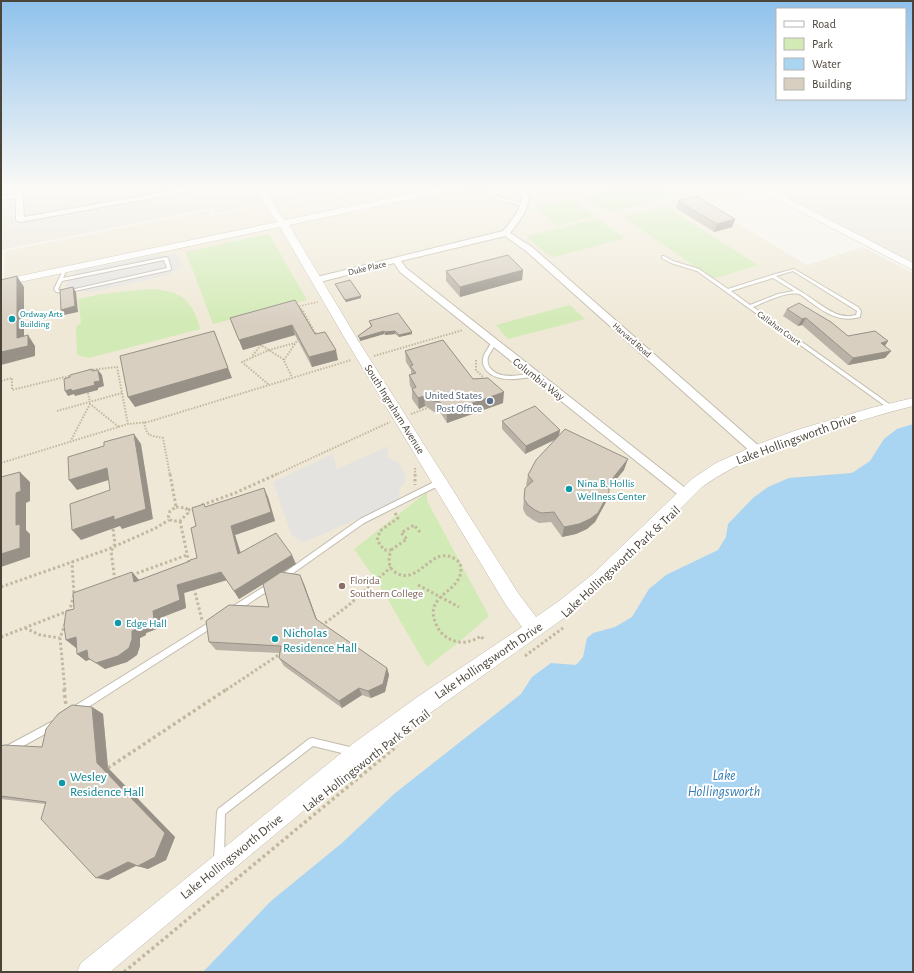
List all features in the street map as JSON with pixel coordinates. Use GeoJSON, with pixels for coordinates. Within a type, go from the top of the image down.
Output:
{"type":"FeatureCollection","features":[{"type":"Feature","properties":{"kind":"street"},"geometry":{"type":"LineString","coordinates":[[1,283],[234,233]]}},
{"type":"Feature","properties":{"kind":"street","name":"South Ingraham Avenue"},"geometry":{"type":"LineString","coordinates":[[289,233],[316,280],[512,599],[534,628]]}},
{"type":"Feature","properties":{"kind":"street","name":"Duke Place"},"geometry":{"type":"LineString","coordinates":[[316,280],[501,233]]}},
{"type":"Feature","properties":{"kind":"street","name":"Harvard Road"},"geometry":{"type":"LineString","coordinates":[[508,233],[529,249],[756,450]]}},
{"type":"Feature","properties":{"kind":"street"},"geometry":{"type":"LineString","coordinates":[[849,233],[913,267]]}},
{"type":"Feature","properties":{"kind":"street","name":"Columbia Way"},"geometry":{"type":"LineString","coordinates":[[396,261],[403,270],[685,494]]}},
{"type":"Feature","properties":{"kind":"street","name":"Lake Hollingsworth Drive"},"geometry":{"type":"LineString","coordinates":[[90,972],[358,753],[423,705],[565,607],[599,579],[685,494],[714,470],[756,450],[849,418],[913,402]]}},
{"type":"Feature","properties":{"kind":"lane","name":"Callahan Court"},"geometry":{"type":"LineString","coordinates":[[663,257],[672,262],[698,270],[890,407]]}},
{"type":"Feature","properties":{"kind":"lane"},"geometry":{"type":"LineString","coordinates":[[60,280],[166,258],[169,269],[66,292],[58,291],[56,289],[60,280],[65,269]]}},
{"type":"Feature","properties":{"kind":"lane"},"geometry":{"type":"LineString","coordinates":[[727,290],[773,276],[793,270],[856,308],[859,311],[858,316],[852,319],[837,316],[773,276]]}},
{"type":"Feature","properties":{"kind":"lane"},"geometry":{"type":"LineString","coordinates":[[750,307],[786,294],[799,292]]}},
{"type":"Feature","properties":{"kind":"lane"},"geometry":{"type":"LineString","coordinates":[[494,343],[486,358],[485,366],[490,372],[496,376],[506,378],[534,374]]}},
{"type":"Feature","properties":{"kind":"lane"},"geometry":{"type":"LineString","coordinates":[[229,612],[300,566],[320,550],[362,521],[440,482]]}},
{"type":"Feature","properties":{"kind":"lane"},"geometry":{"type":"LineString","coordinates":[[1,754],[64,718],[216,621]]}},
{"type":"Feature","properties":{"kind":"lane"},"geometry":{"type":"LineString","coordinates":[[219,867],[221,812],[312,742],[358,753]]}},
{"type":"Feature","properties":{"kind":"path"},"geometry":{"type":"LineString","coordinates":[[309,335],[314,333],[300,306],[320,301]]}},
{"type":"Feature","properties":{"kind":"path"},"geometry":{"type":"LineString","coordinates":[[372,356],[464,329]]}},
{"type":"Feature","properties":{"kind":"path"},"geometry":{"type":"LineString","coordinates":[[284,360],[292,350],[297,339],[303,337]]}},
{"type":"Feature","properties":{"kind":"path"},"geometry":{"type":"LineString","coordinates":[[268,384],[242,362],[269,350],[295,343]]}},
{"type":"Feature","properties":{"kind":"path"},"geometry":{"type":"LineString","coordinates":[[253,358],[252,356],[260,345],[284,360],[292,377]]}},
{"type":"Feature","properties":{"kind":"path"},"geometry":{"type":"LineString","coordinates":[[1,463],[128,424],[144,422],[268,384],[354,360]]}},
{"type":"Feature","properties":{"kind":"path"},"geometry":{"type":"LineString","coordinates":[[85,372],[99,368],[117,367],[128,424]]}},
{"type":"Feature","properties":{"kind":"path"},"geometry":{"type":"LineString","coordinates":[[1,381],[12,378],[12,390],[77,373]]}},
{"type":"Feature","properties":{"kind":"path"},"geometry":{"type":"LineString","coordinates":[[70,442],[90,403],[88,393]]}},
{"type":"Feature","properties":{"kind":"path"},"geometry":{"type":"LineString","coordinates":[[57,411],[122,393]]}},
{"type":"Feature","properties":{"kind":"path"},"geometry":{"type":"LineString","coordinates":[[90,403],[119,427]]}},
{"type":"Feature","properties":{"kind":"path"},"geometry":{"type":"LineString","coordinates":[[409,414],[427,408]]}},
{"type":"Feature","properties":{"kind":"path"},"geometry":{"type":"LineString","coordinates":[[144,422],[148,435],[162,438],[176,507]]}},
{"type":"Feature","properties":{"kind":"path"},"geometry":{"type":"LineString","coordinates":[[188,510],[235,493],[390,422]]}},
{"type":"Feature","properties":{"kind":"path"},"geometry":{"type":"LineString","coordinates":[[413,489],[416,484],[415,465]]}},
{"type":"Feature","properties":{"kind":"path"},"geometry":{"type":"LineString","coordinates":[[169,520],[168,518],[170,512],[176,507],[184,507],[188,510]]}},
{"type":"Feature","properties":{"kind":"path"},"geometry":{"type":"LineString","coordinates":[[390,508],[398,518],[383,528],[379,533],[377,540],[378,544],[384,550],[391,550],[407,539],[401,533],[414,525],[420,532]]}},
{"type":"Feature","properties":{"kind":"path"},"geometry":{"type":"LineString","coordinates":[[169,520],[172,522],[180,521],[186,516],[188,510]]}},
{"type":"Feature","properties":{"kind":"path"},"geometry":{"type":"LineString","coordinates":[[1,587],[106,550],[115,544],[160,527],[169,520]]}},
{"type":"Feature","properties":{"kind":"path"},"geometry":{"type":"LineString","coordinates":[[180,521],[190,570]]}},
{"type":"Feature","properties":{"kind":"path"},"geometry":{"type":"LineString","coordinates":[[114,529],[115,544],[111,551],[115,581]]}},
{"type":"Feature","properties":{"kind":"path"},"geometry":{"type":"LineString","coordinates":[[391,550],[388,559],[391,567],[401,575],[419,572],[436,557],[445,556],[458,560],[461,569],[459,579],[434,604],[433,617],[439,630],[451,640],[459,642],[472,640],[481,636],[484,640]]}},
{"type":"Feature","properties":{"kind":"path"},"geometry":{"type":"LineString","coordinates":[[129,576],[187,555]]}},
{"type":"Feature","properties":{"kind":"path"},"geometry":{"type":"LineString","coordinates":[[64,718],[60,638],[74,595],[72,562]]}},
{"type":"Feature","properties":{"kind":"path"},"geometry":{"type":"LineString","coordinates":[[320,628],[349,606],[391,567]]}},
{"type":"Feature","properties":{"kind":"path"},"geometry":{"type":"LineString","coordinates":[[108,584],[122,579]]}},
{"type":"Feature","properties":{"kind":"path"},"geometry":{"type":"LineString","coordinates":[[194,585],[204,629]]}},
{"type":"Feature","properties":{"kind":"path"},"geometry":{"type":"LineString","coordinates":[[418,585],[439,598],[459,607]]}},
{"type":"Feature","properties":{"kind":"path"},"geometry":{"type":"LineString","coordinates":[[74,595],[81,593]]}},
{"type":"Feature","properties":{"kind":"path"},"geometry":{"type":"LineString","coordinates":[[1,637],[69,611]]}},
{"type":"Feature","properties":{"kind":"path","name":"Lake Hollingsworth Park & Trail"},"geometry":{"type":"LineString","coordinates":[[522,657],[565,626]]}},
{"type":"Feature","properties":{"kind":"path"},"geometry":{"type":"LineString","coordinates":[[25,628],[40,635],[60,638]]}},
{"type":"Feature","properties":{"kind":"path"},"geometry":{"type":"LineString","coordinates":[[108,768],[280,654]]}},
{"type":"Feature","properties":{"kind":"path","name":"Lake Hollingsworth Park & Trail"},"geometry":{"type":"LineString","coordinates":[[124,972],[399,744]]}},
{"type":"Feature","properties":{"kind":"shaded area"},"geometry":{"type":"Polygon","coordinates":[[[1,233],[84,233],[5,249],[1,251],[1,233]]]}},
{"type":"Feature","properties":{"kind":"shaded area","name":"Florida Southern College"},"geometry":{"type":"Polygon","coordinates":[[[94,233],[754,233],[807,265],[863,247],[913,273],[913,460],[242,972],[1,972],[1,279],[4,278],[5,251],[94,233]]]}},
{"type":"Feature","properties":{"kind":"shaded area"},"geometry":{"type":"Polygon","coordinates":[[[854,233],[913,233],[913,264],[854,233]]]}},
{"type":"Feature","properties":{"kind":"shaded area"},"geometry":{"type":"Polygon","coordinates":[[[176,252],[182,267],[169,275],[88,293],[82,290],[66,294],[66,285],[72,276],[77,275],[73,272],[161,254],[166,257],[176,252]]]}},
{"type":"Feature","properties":{"kind":"shaded area"},"geometry":{"type":"Polygon","coordinates":[[[389,446],[387,457],[399,463],[406,476],[405,482],[400,488],[398,499],[382,508],[302,543],[291,534],[273,482],[333,454],[337,469],[389,446]]]}},
{"type":"Feature","properties":{"kind":"green space"},"geometry":{"type":"Polygon","coordinates":[[[539,233],[618,233],[623,237],[622,239],[554,257],[548,255],[528,238],[529,236],[539,233]]]}},
{"type":"Feature","properties":{"kind":"green space"},"geometry":{"type":"Polygon","coordinates":[[[647,233],[708,233],[758,265],[713,279],[647,233]]]}},
{"type":"Feature","properties":{"kind":"green space"},"geometry":{"type":"Polygon","coordinates":[[[269,234],[307,300],[213,324],[186,252],[269,234]]]}},
{"type":"Feature","properties":{"kind":"green space"},"geometry":{"type":"Polygon","coordinates":[[[148,289],[168,291],[183,298],[193,310],[200,329],[89,358],[77,355],[76,327],[81,323],[78,299],[102,294],[148,289]]]}},
{"type":"Feature","properties":{"kind":"green space"},"geometry":{"type":"Polygon","coordinates":[[[570,305],[585,319],[508,339],[496,325],[570,305]]]}},
{"type":"Feature","properties":{"kind":"green space"},"geometry":{"type":"Polygon","coordinates":[[[427,492],[427,501],[489,616],[427,667],[380,586],[354,549],[427,492]]]}},
{"type":"Feature","properties":{"kind":"water","name":"Lake Hollingsworth"},"geometry":{"type":"Polygon","coordinates":[[[913,424],[913,972],[203,972],[271,901],[342,843],[394,794],[521,694],[532,677],[551,663],[576,665],[583,657],[587,638],[593,633],[615,627],[632,617],[649,589],[666,575],[718,550],[726,537],[728,524],[753,498],[768,487],[789,478],[852,473],[870,461],[884,439],[897,429],[913,424]]]}},
{"type":"Feature","properties":{"kind":"building"},"geometry":{"type":"Polygon","coordinates":[[[508,255],[523,270],[460,287],[446,271],[508,255]]]}},
{"type":"Feature","properties":{"kind":"building"},"geometry":{"type":"Polygon","coordinates":[[[17,276],[17,338],[28,335],[28,346],[1,352],[1,280],[17,276]]]}},
{"type":"Feature","properties":{"kind":"building"},"geometry":{"type":"Polygon","coordinates":[[[350,280],[361,296],[345,300],[335,284],[350,280]]]}},
{"type":"Feature","properties":{"kind":"building"},"geometry":{"type":"Polygon","coordinates":[[[73,287],[75,306],[61,310],[60,290],[73,287]]]}},
{"type":"Feature","properties":{"kind":"building"},"geometry":{"type":"Polygon","coordinates":[[[295,300],[315,334],[325,332],[336,350],[309,357],[292,325],[239,340],[230,318],[295,300]]]}},
{"type":"Feature","properties":{"kind":"building"},"geometry":{"type":"Polygon","coordinates":[[[799,303],[831,322],[848,336],[875,331],[888,341],[881,343],[891,351],[853,358],[806,318],[802,319],[787,309],[799,303]]]}},
{"type":"Feature","properties":{"kind":"building"},"geometry":{"type":"Polygon","coordinates":[[[398,313],[412,332],[399,335],[395,331],[384,331],[360,338],[358,336],[372,326],[369,321],[398,313]]]}},
{"type":"Feature","properties":{"kind":"building"},"geometry":{"type":"Polygon","coordinates":[[[214,331],[228,368],[128,397],[120,356],[214,331]]]}},
{"type":"Feature","properties":{"kind":"building"},"geometry":{"type":"Polygon","coordinates":[[[443,340],[473,379],[488,378],[504,392],[447,412],[440,402],[433,401],[424,396],[418,398],[412,389],[416,387],[409,375],[416,373],[410,366],[413,365],[405,351],[443,340]]]}},
{"type":"Feature","properties":{"kind":"building"},"geometry":{"type":"Polygon","coordinates":[[[92,369],[92,371],[98,370],[100,381],[94,382],[95,385],[72,391],[71,389],[65,391],[64,379],[70,377],[70,375],[92,369]]]}},
{"type":"Feature","properties":{"kind":"building"},"geometry":{"type":"Polygon","coordinates":[[[535,406],[560,430],[526,446],[502,421],[535,406]]]}},
{"type":"Feature","properties":{"kind":"building","name":"Nina B. Hollis Wellness Center"},"geometry":{"type":"Polygon","coordinates":[[[565,429],[628,459],[609,483],[609,492],[598,513],[579,524],[564,527],[554,512],[541,513],[528,505],[524,499],[525,488],[533,481],[528,475],[536,460],[565,429]]]}},
{"type":"Feature","properties":{"kind":"building"},"geometry":{"type":"Polygon","coordinates":[[[134,434],[146,509],[114,520],[114,516],[72,530],[70,504],[110,490],[107,468],[69,480],[68,457],[104,446],[104,442],[134,434]]]}},
{"type":"Feature","properties":{"kind":"building"},"geometry":{"type":"Polygon","coordinates":[[[20,472],[21,491],[16,493],[16,525],[20,524],[20,548],[1,554],[1,477],[20,472]]]}},
{"type":"Feature","properties":{"kind":"building"},"geometry":{"type":"Polygon","coordinates":[[[264,488],[271,512],[231,526],[238,554],[276,533],[292,555],[234,591],[221,572],[177,585],[180,600],[153,611],[154,620],[139,625],[139,628],[132,631],[132,639],[129,648],[118,656],[96,663],[88,658],[87,650],[77,654],[76,637],[66,640],[64,626],[66,611],[74,609],[73,593],[132,572],[134,582],[197,558],[191,528],[196,526],[192,508],[204,504],[205,507],[264,488]]]}},
{"type":"Feature","properties":{"kind":"building","name":"Nicholas Residence Hall"},"geometry":{"type":"Polygon","coordinates":[[[281,572],[300,575],[316,619],[387,668],[383,684],[368,691],[359,688],[339,701],[279,658],[281,646],[209,642],[206,621],[229,605],[269,607],[263,584],[281,572]]]}},
{"type":"Feature","properties":{"kind":"building","name":"Wesley Residence Hall"},"geometry":{"type":"Polygon","coordinates":[[[72,705],[92,707],[97,763],[165,833],[155,857],[138,866],[128,862],[96,878],[41,819],[46,802],[1,796],[1,746],[42,747],[46,729],[58,714],[72,705]]]}},
{"type":"Feature","properties":{"kind":"place","name":"Ordway Arts Building"},"geometry":{"type":"Point","coordinates":[12,319]}},
{"type":"Feature","properties":{"kind":"place","name":"United States Post Office"},"geometry":{"type":"Point","coordinates":[490,401]}},
{"type":"Feature","properties":{"kind":"place","name":"Nina B. Hollis Wellness Center"},"geometry":{"type":"Point","coordinates":[569,489]}},
{"type":"Feature","properties":{"kind":"place","name":"Florida Southern College"},"geometry":{"type":"Point","coordinates":[342,586]}},
{"type":"Feature","properties":{"kind":"place","name":"Edge Hall"},"geometry":{"type":"Point","coordinates":[118,623]}},
{"type":"Feature","properties":{"kind":"place","name":"Nicholas Residence Hall"},"geometry":{"type":"Point","coordinates":[275,639]}},
{"type":"Feature","properties":{"kind":"place","name":"Wesley Residence Hall"},"geometry":{"type":"Point","coordinates":[62,783]}}]}
